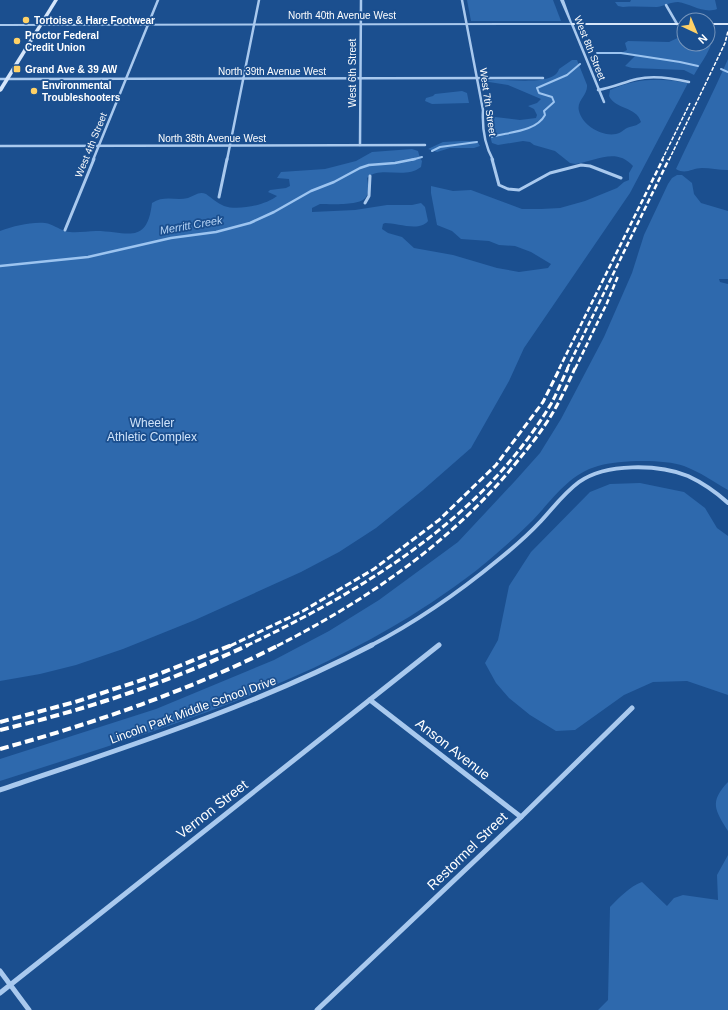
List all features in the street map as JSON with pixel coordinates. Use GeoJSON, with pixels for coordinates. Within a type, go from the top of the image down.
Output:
{"type":"FeatureCollection","features":[{"type":"Feature","properties":{"kind":"main road"},"geometry":{"type":"LineString","coordinates":[[0,91],[56,0]]}},
{"type":"Feature","properties":{"kind":"main road","name":"North 40th Avenue West"},"geometry":{"type":"LineString","coordinates":[[572,24],[676,24]]}},
{"type":"Feature","properties":{"kind":"main road"},"geometry":{"type":"LineString","coordinates":[[716,24],[728,24]]}},
{"type":"Feature","properties":{"kind":"street","name":"West 4th Street"},"geometry":{"type":"LineString","coordinates":[[65,230],[158,0]]}},
{"type":"Feature","properties":{"kind":"street"},"geometry":{"type":"LineString","coordinates":[[220,197],[259,0]]}},
{"type":"Feature","properties":{"kind":"street","name":"West 6th Street"},"geometry":{"type":"LineString","coordinates":[[360,145],[361,0]]}},
{"type":"Feature","properties":{"kind":"street","name":"West 7th Street"},"geometry":{"type":"LineString","coordinates":[[462,0],[483,110],[482,122],[486,148],[493,160],[497,182],[501,186],[508,189],[519,190],[550,174],[573,166],[590,166],[621,178]]}},
{"type":"Feature","properties":{"kind":"street","name":"West 8th Street"},"geometry":{"type":"LineString","coordinates":[[562,0],[604,102]]}},
{"type":"Feature","properties":{"kind":"street"},"geometry":{"type":"LineString","coordinates":[[666,5],[676,22]]}},
{"type":"Feature","properties":{"kind":"street","name":"North 40th Avenue West"},"geometry":{"type":"LineString","coordinates":[[0,25],[572,24]]}},
{"type":"Feature","properties":{"kind":"street","name":"North 39th Avenue West"},"geometry":{"type":"LineString","coordinates":[[0,79],[543,78]]}},
{"type":"Feature","properties":{"kind":"street"},"geometry":{"type":"LineString","coordinates":[[598,90],[611,88],[639,78],[669,78],[689,82]]}},
{"type":"Feature","properties":{"kind":"street","name":"North 38th Avenue West"},"geometry":{"type":"LineString","coordinates":[[0,146],[425,145]]}},
{"type":"Feature","properties":{"kind":"street"},"geometry":{"type":"LineString","coordinates":[[365,203],[369,196],[370,176]]}},
{"type":"Feature","properties":{"kind":"street","name":"Lincoln Park Middle School Drive"},"geometry":{"type":"LineString","coordinates":[[0,790],[206,719],[282,688],[355,653],[438,605],[474,579],[514,547],[538,524],[573,486],[590,476],[612,469],[626,467],[653,468],[697,480],[728,503]]}},
{"type":"Feature","properties":{"kind":"street","name":"Vernon Street"},"geometry":{"type":"LineString","coordinates":[[0,992],[439,645]]}},
{"type":"Feature","properties":{"kind":"street","name":"Anson Avenue"},"geometry":{"type":"LineString","coordinates":[[370,700],[520,817]]}},
{"type":"Feature","properties":{"kind":"street","name":"Restormel Street"},"geometry":{"type":"LineString","coordinates":[[317,1010],[632,708]]}},
{"type":"Feature","properties":{"kind":"street"},"geometry":{"type":"LineString","coordinates":[[0,971],[29,1010]]}},
{"type":"Feature","properties":{"kind":"green space"},"geometry":{"type":"Polygon","coordinates":[[[467,0],[553,0],[561,21],[471,21],[467,0]]]}},
{"type":"Feature","properties":{"kind":"green space"},"geometry":{"type":"Polygon","coordinates":[[[631,0],[715,0],[717,9],[702,10],[678,2],[657,7],[623,7],[618,6],[615,2],[630,2],[631,0]]]}},
{"type":"Feature","properties":{"kind":"green space"},"geometry":{"type":"Polygon","coordinates":[[[676,39],[676,52],[708,52],[694,75],[684,70],[632,68],[625,66],[635,56],[630,54],[592,53],[623,52],[627,50],[625,43],[628,41],[669,42],[676,39]]]}},
{"type":"Feature","properties":{"kind":"green space"},"geometry":{"type":"Polygon","coordinates":[[[728,59],[728,170],[698,168],[680,171],[676,169],[728,59]]]}},
{"type":"Feature","properties":{"kind":"green space","name":"Wheeler Athletic Complex"},"geometry":{"type":"Polygon","coordinates":[[[572,60],[577,60],[587,85],[586,92],[579,104],[581,116],[593,129],[605,134],[618,134],[641,122],[635,113],[616,104],[612,100],[609,96],[610,90],[630,83],[648,80],[667,80],[688,83],[630,193],[524,348],[509,381],[471,448],[423,490],[376,528],[339,552],[301,572],[195,620],[123,649],[76,665],[40,674],[0,681],[0,231],[33,223],[45,223],[69,232],[96,231],[134,233],[140,231],[146,226],[152,203],[161,199],[188,198],[201,193],[206,194],[224,206],[237,208],[252,206],[266,202],[277,196],[268,192],[270,190],[290,186],[289,179],[277,178],[281,172],[325,169],[356,161],[372,152],[412,149],[418,151],[422,161],[421,167],[414,171],[373,174],[367,178],[368,192],[363,200],[345,204],[320,204],[312,208],[312,212],[355,210],[387,205],[412,205],[421,203],[425,207],[428,221],[424,224],[420,226],[408,226],[385,223],[383,224],[382,229],[388,233],[402,237],[414,248],[453,255],[497,268],[519,272],[548,268],[551,264],[531,252],[515,246],[499,245],[489,241],[461,239],[452,231],[437,225],[431,186],[453,191],[471,190],[522,209],[541,209],[560,208],[585,201],[617,188],[629,180],[629,173],[633,166],[620,157],[606,157],[575,164],[570,163],[555,151],[534,145],[530,142],[523,141],[498,145],[492,143],[490,136],[492,124],[487,116],[520,120],[536,118],[537,115],[534,109],[528,106],[537,103],[541,99],[508,85],[487,81],[527,81],[548,78],[555,75],[559,69],[572,60]]]}},
{"type":"Feature","properties":{"kind":"green space"},"geometry":{"type":"Polygon","coordinates":[[[462,91],[467,93],[469,103],[432,104],[425,101],[426,98],[435,94],[462,91]]]}},
{"type":"Feature","properties":{"kind":"green space"},"geometry":{"type":"Polygon","coordinates":[[[477,141],[480,146],[474,148],[450,148],[437,152],[428,149],[443,142],[477,141]]]}},
{"type":"Feature","properties":{"kind":"green space"},"geometry":{"type":"Polygon","coordinates":[[[677,175],[682,175],[692,183],[694,194],[701,203],[728,211],[728,279],[719,279],[720,282],[728,284],[728,490],[690,468],[665,462],[618,462],[598,466],[578,475],[570,481],[524,529],[476,571],[409,617],[361,644],[312,669],[210,711],[158,730],[0,781],[0,759],[156,709],[274,660],[329,631],[379,600],[458,542],[540,453],[561,419],[604,337],[632,273],[644,235],[668,184],[672,178],[677,175]]]}},
{"type":"Feature","properties":{"kind":"green space"},"geometry":{"type":"Polygon","coordinates":[[[640,483],[684,492],[705,508],[717,528],[728,536],[728,695],[687,681],[653,682],[624,695],[575,730],[556,731],[530,715],[509,698],[496,683],[485,663],[498,640],[509,586],[531,552],[590,492],[610,484],[640,483]]]}},
{"type":"Feature","properties":{"kind":"green space"},"geometry":{"type":"Polygon","coordinates":[[[728,782],[728,831],[717,812],[716,801],[718,795],[728,782]]]}},
{"type":"Feature","properties":{"kind":"green space"},"geometry":{"type":"Polygon","coordinates":[[[728,855],[728,1010],[598,1010],[608,1000],[610,907],[629,889],[642,882],[667,906],[674,898],[683,895],[718,900],[717,875],[728,855]]]}},
{"type":"Feature","properties":{"kind":"waterway","name":"Merritt Creek"},"geometry":{"type":"LineString","coordinates":[[597,53],[621,53],[698,66]]}},
{"type":"Feature","properties":{"kind":"waterway","name":"Merritt Creek"},"geometry":{"type":"LineString","coordinates":[[491,137],[528,128],[541,121],[545,115],[544,111],[554,102],[552,97],[539,93],[537,88],[567,75],[580,64]]}},
{"type":"Feature","properties":{"kind":"waterway","name":"Merritt Creek"},"geometry":{"type":"LineString","coordinates":[[721,69],[728,72]]}},
{"type":"Feature","properties":{"kind":"waterway","name":"Merritt Creek"},"geometry":{"type":"LineString","coordinates":[[432,151],[440,147],[477,142]]}},
{"type":"Feature","properties":{"kind":"waterway","name":"Merritt Creek"},"geometry":{"type":"LineString","coordinates":[[414,159],[422,157]]}},
{"type":"Feature","properties":{"kind":"waterway","name":"Merritt Creek"},"geometry":{"type":"LineString","coordinates":[[0,266],[88,257],[171,238],[216,232],[250,223],[274,212],[311,191],[334,182],[360,168],[369,165],[395,163],[414,159]]}},
{"type":"Feature","properties":{"kind":"railway"},"geometry":{"type":"LineString","coordinates":[[669,160],[725,43],[728,31]]}},
{"type":"Feature","properties":{"kind":"railway"},"geometry":{"type":"LineString","coordinates":[[662,160],[690,103]]}},
{"type":"Feature","properties":{"kind":"railway"},"geometry":{"type":"LineString","coordinates":[[559,369],[663,159]]}},
{"type":"Feature","properties":{"kind":"railway"},"geometry":{"type":"LineString","coordinates":[[567,369],[669,159]]}},
{"type":"Feature","properties":{"kind":"railway"},"geometry":{"type":"LineString","coordinates":[[575,369],[607,303],[618,276]]}},
{"type":"Feature","properties":{"kind":"railway"},"geometry":{"type":"LineString","coordinates":[[230,646],[303,611],[374,569],[439,520],[496,465],[543,402],[560,368]]}},
{"type":"Feature","properties":{"kind":"railway"},"geometry":{"type":"LineString","coordinates":[[248,645],[334,601],[376,575],[417,547],[455,516],[491,482],[523,445],[551,404],[568,368]]}},
{"type":"Feature","properties":{"kind":"railway"},"geometry":{"type":"LineString","coordinates":[[278,646],[345,608],[377,587],[409,565],[468,515],[495,488],[539,434],[556,407],[575,368]]}},
{"type":"Feature","properties":{"kind":"railway"},"geometry":{"type":"LineString","coordinates":[[0,722],[75,702],[151,677],[232,645]]}},
{"type":"Feature","properties":{"kind":"railway"},"geometry":{"type":"LineString","coordinates":[[0,730],[127,694],[188,671],[248,645]]}},
{"type":"Feature","properties":{"kind":"railway"},"geometry":{"type":"LineString","coordinates":[[0,749],[107,717],[177,691],[212,677],[278,646]]}},
{"type":"Feature","properties":{"kind":"place","name":"Tortoise & Hare Footwear"},"geometry":{"type":"Point","coordinates":[26,20]}},
{"type":"Feature","properties":{"kind":"place","name":"Proctor Federal Credit Union"},"geometry":{"type":"Point","coordinates":[17,41]}},
{"type":"Feature","properties":{"kind":"place","name":"Grand Ave & 39 AW"},"geometry":{"type":"Point","coordinates":[17,69]}},
{"type":"Feature","properties":{"kind":"place","name":"Environmental Troubleshooters"},"geometry":{"type":"Point","coordinates":[34,91]}}]}
